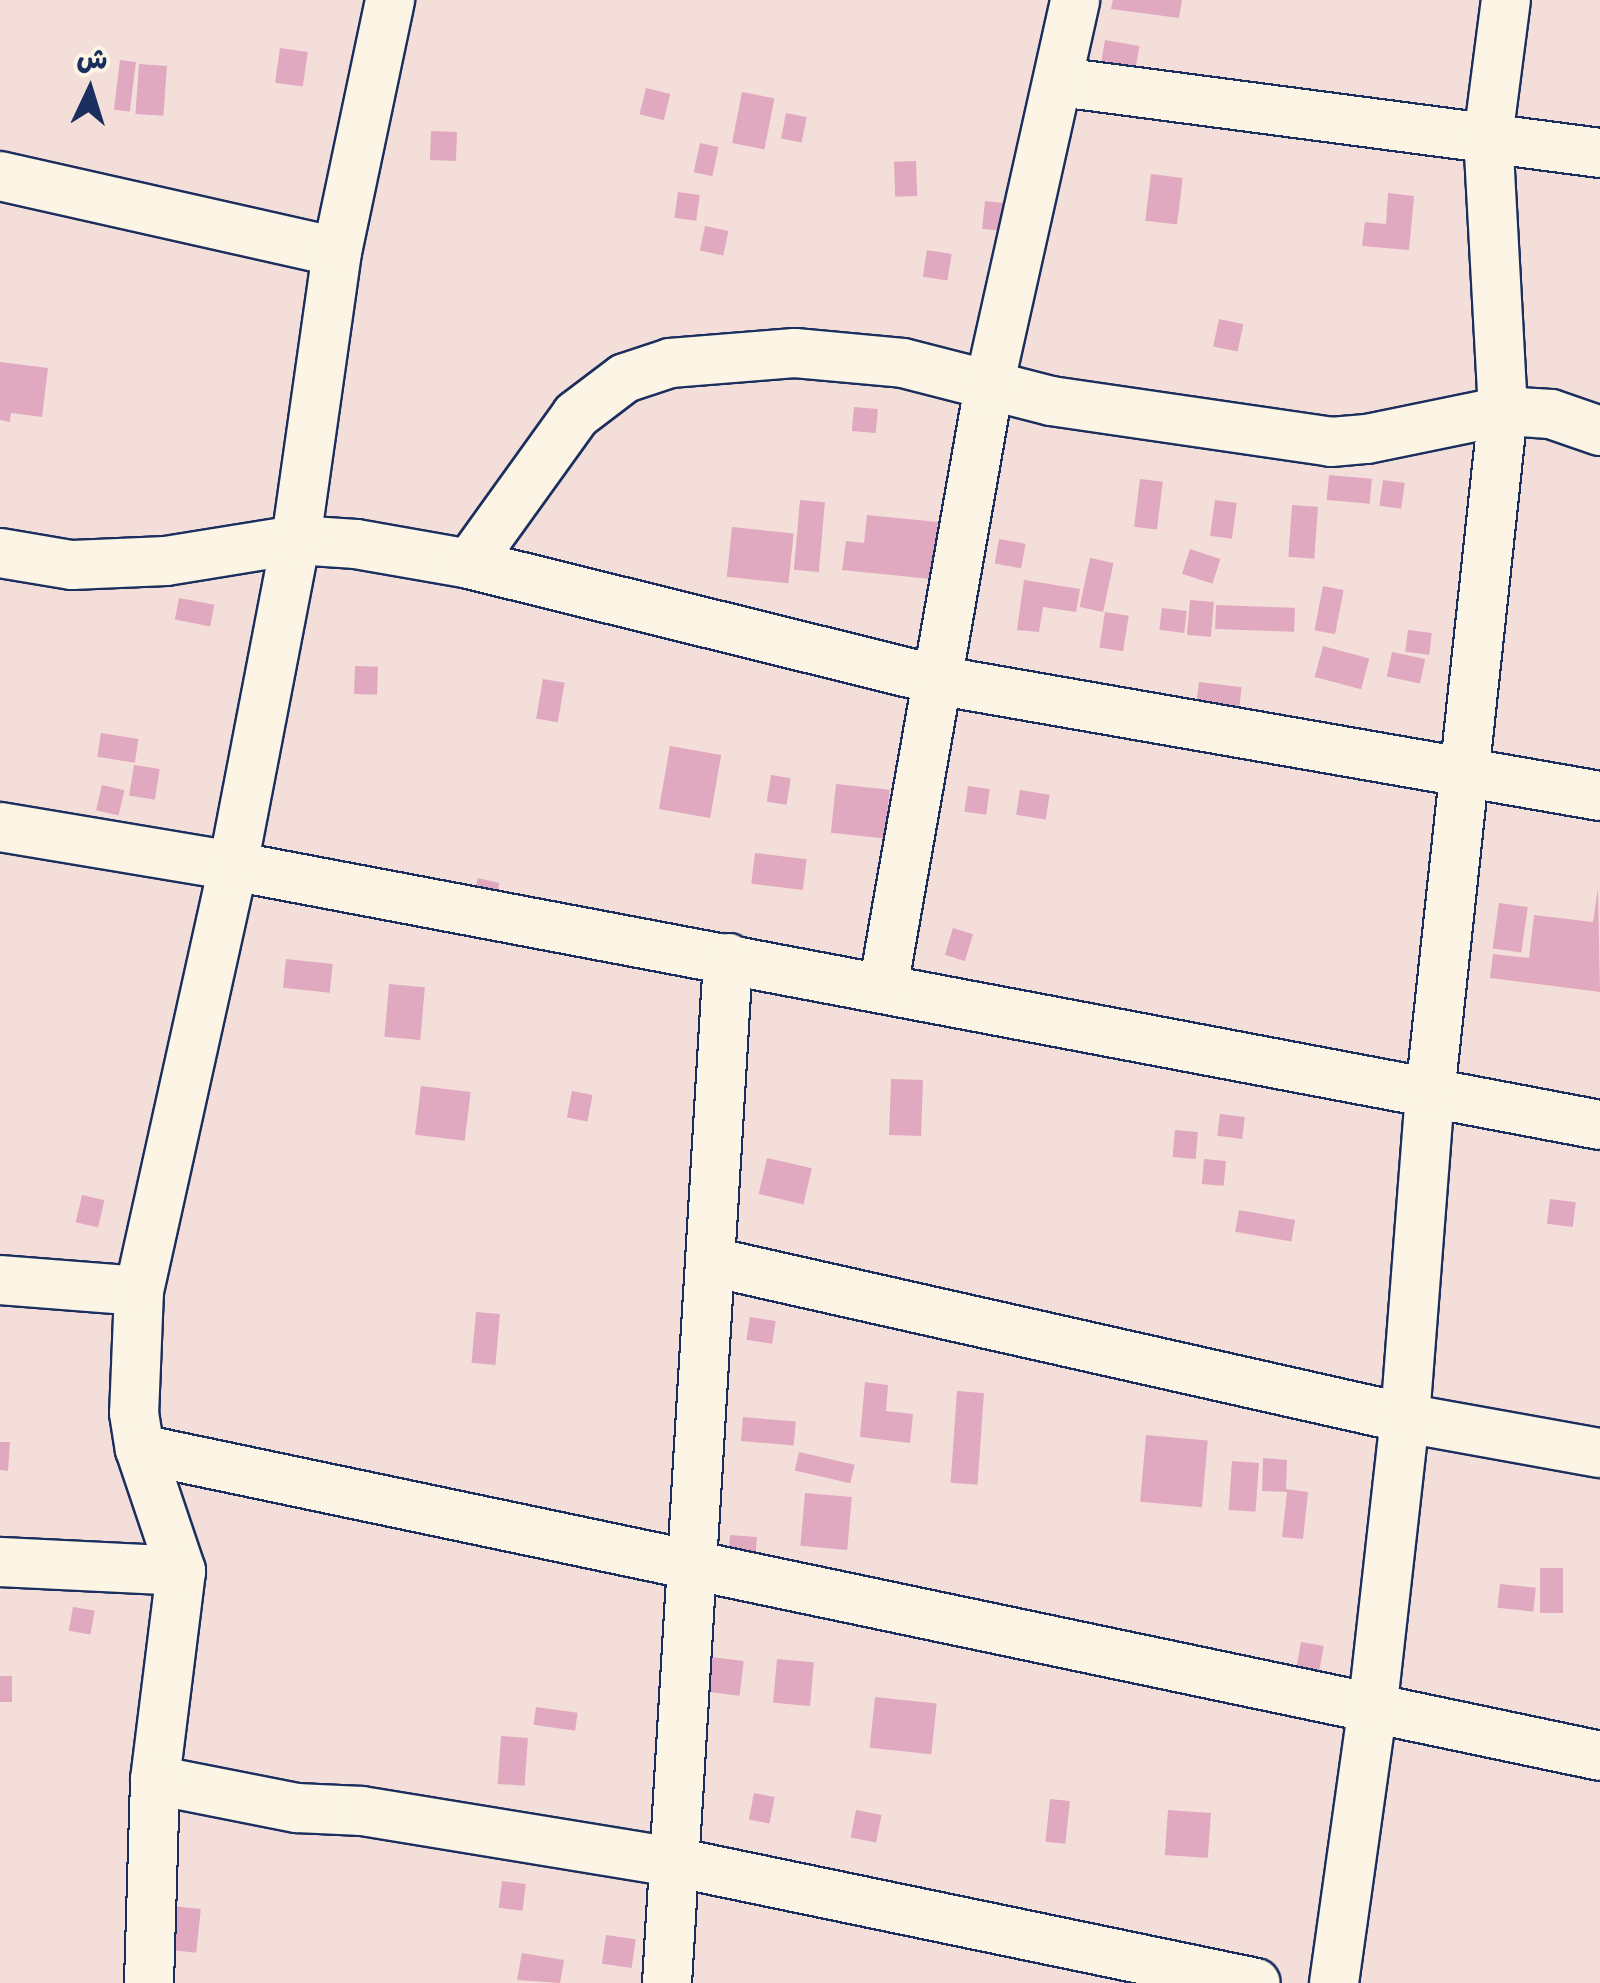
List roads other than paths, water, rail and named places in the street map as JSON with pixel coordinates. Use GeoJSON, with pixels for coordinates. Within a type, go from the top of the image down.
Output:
{"type":"FeatureCollection","features":[{"type":"Feature","properties":{"kind":"street"},"geometry":{"type":"LineString","coordinates":[[149,1983],[155,1780],[182,1571],[140,1450],[134,1412],[138,1290],[233,866],[296,540],[338,252],[390,0]]}},
{"type":"Feature","properties":{"kind":"street"},"geometry":{"type":"LineString","coordinates":[[883,988],[989,386],[1076,0]]}},
{"type":"Feature","properties":{"kind":"street"},"geometry":{"type":"LineString","coordinates":[[1334,1983],[1372,1712],[1405,1418],[1430,1094],[1503,411],[1488,138],[1506,0]]}},
{"type":"Feature","properties":{"kind":"street"},"geometry":{"type":"LineString","coordinates":[[1060,82],[1600,153]]}},
{"type":"Feature","properties":{"kind":"street"},"geometry":{"type":"LineString","coordinates":[[0,176],[338,252]]}},
{"type":"Feature","properties":{"kind":"street"},"geometry":{"type":"LineString","coordinates":[[470,564],[576,415],[625,378],[670,363],[795,353],[903,363],[1051,401],[1331,442],[1366,440],[1503,411],[1551,414],[1600,431]]}},
{"type":"Feature","properties":{"kind":"street"},"geometry":{"type":"LineString","coordinates":[[0,553],[72,565],[166,562],[296,540],[356,544],[470,564],[936,680],[1600,796]]}},
{"type":"Feature","properties":{"kind":"street"},"geometry":{"type":"LineString","coordinates":[[0,827],[728,958],[1600,1125]]}},
{"type":"Feature","properties":{"kind":"street"},"geometry":{"type":"LineString","coordinates":[[667,1983],[728,958]]}},
{"type":"Feature","properties":{"kind":"street"},"geometry":{"type":"LineString","coordinates":[[712,1262],[1405,1418],[1600,1453]]}},
{"type":"Feature","properties":{"kind":"street"},"geometry":{"type":"LineString","coordinates":[[0,1280],[138,1290]]}},
{"type":"Feature","properties":{"kind":"street"},"geometry":{"type":"LineString","coordinates":[[140,1450],[1372,1712],[1600,1756]]}},
{"type":"Feature","properties":{"kind":"street"},"geometry":{"type":"LineString","coordinates":[[0,1562],[182,1571]]}},
{"type":"Feature","properties":{"kind":"street"},"geometry":{"type":"LineString","coordinates":[[155,1780],[298,1808],[362,1810],[674,1862],[1256,1983]]}}]}
